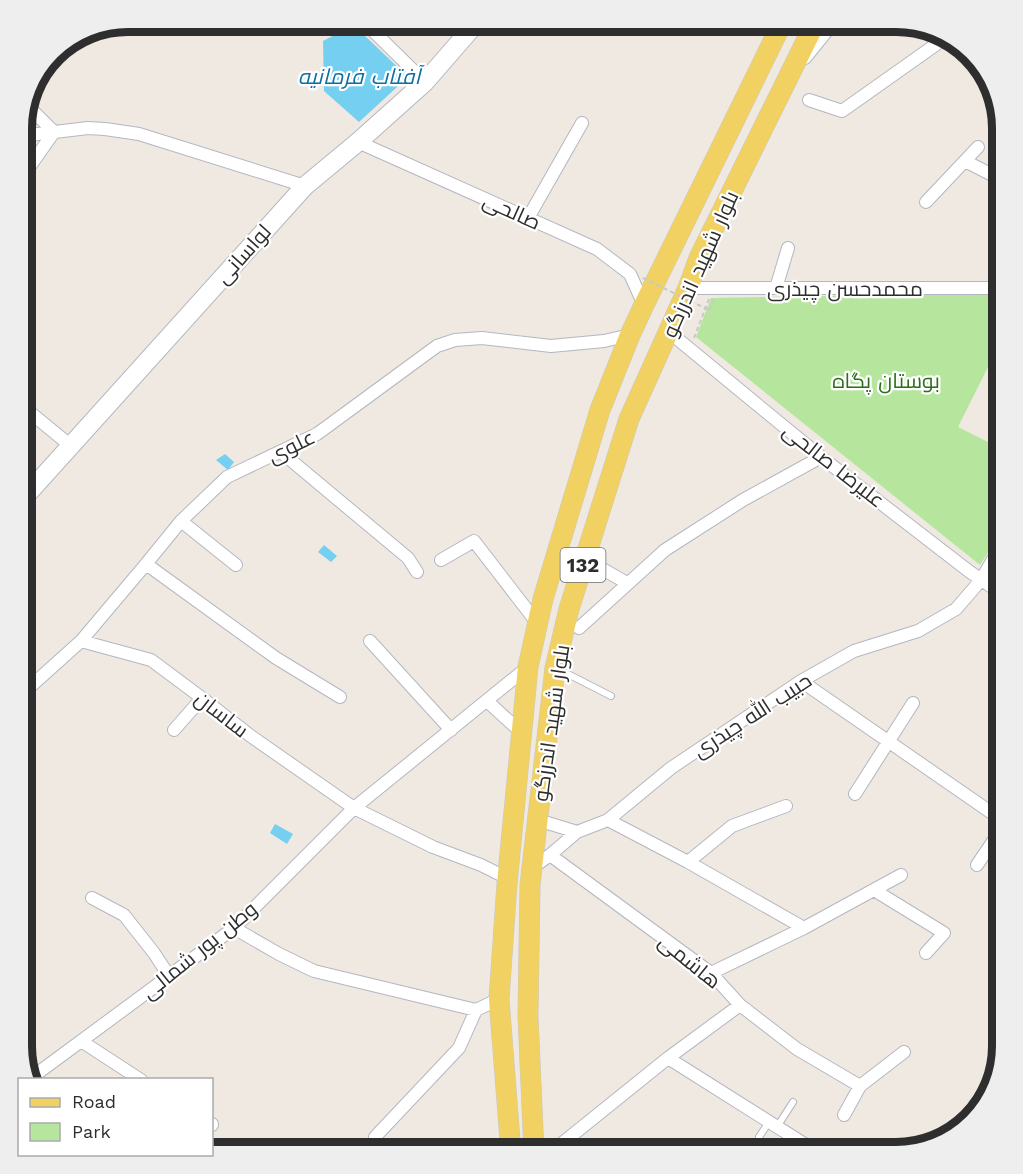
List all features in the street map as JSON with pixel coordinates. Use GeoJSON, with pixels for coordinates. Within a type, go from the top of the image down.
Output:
{"type":"FeatureCollection","features":[{"type":"Feature","properties":{"kind":"main road","name":"لواسانی"},"geometry":{"type":"LineString","coordinates":[[32,489],[305,186],[425,82],[468,32]]}},
{"type":"Feature","properties":{"kind":"main road","name":"بلوار شهید اندرزگو"},"geometry":{"type":"LineString","coordinates":[[510,1142],[499,1008],[507,878],[528,667],[543,599],[600,410],[630,335],[778,32]]}},
{"type":"Feature","properties":{"kind":"main road","name":"بلوار شهید اندرزگو"},"geometry":{"type":"LineString","coordinates":[[534,1142],[528,1016],[530,885],[555,668],[569,609],[629,419],[669,332],[699,258],[811,32]]}},
{"type":"Feature","properties":{"kind":"main road"},"geometry":{"type":"LineString","coordinates":[[716,158],[726,151],[735,152],[742,159],[742,170]]}},
{"type":"Feature","properties":{"kind":"main road"},"geometry":{"type":"LineString","coordinates":[[499,1008],[509,1024],[521,1024],[528,1016]]}},
{"type":"Feature","properties":{"kind":"street"},"geometry":{"type":"LineString","coordinates":[[374,32],[425,82]]}},
{"type":"Feature","properties":{"kind":"street"},"geometry":{"type":"LineString","coordinates":[[789,78],[826,32]]}},
{"type":"Feature","properties":{"kind":"street"},"geometry":{"type":"LineString","coordinates":[[809,100],[843,111],[940,42]]}},
{"type":"Feature","properties":{"kind":"street"},"geometry":{"type":"LineString","coordinates":[[34,112],[54,132]]}},
{"type":"Feature","properties":{"kind":"street"},"geometry":{"type":"LineString","coordinates":[[528,218],[582,123]]}},
{"type":"Feature","properties":{"kind":"street"},"geometry":{"type":"LineString","coordinates":[[32,135],[88,128],[139,134],[305,186]]}},
{"type":"Feature","properties":{"kind":"street"},"geometry":{"type":"LineString","coordinates":[[32,163],[54,132]]}},
{"type":"Feature","properties":{"kind":"street","name":"صالحی"},"geometry":{"type":"LineString","coordinates":[[358,142],[597,249],[630,274],[644,305]]}},
{"type":"Feature","properties":{"kind":"street"},"geometry":{"type":"LineString","coordinates":[[926,202],[978,147]]}},
{"type":"Feature","properties":{"kind":"street"},"geometry":{"type":"LineString","coordinates":[[965,161],[992,175]]}},
{"type":"Feature","properties":{"kind":"street"},"geometry":{"type":"LineString","coordinates":[[776,288],[788,248]]}},
{"type":"Feature","properties":{"kind":"street","name":"محمدحسن چیذری"},"geometry":{"type":"LineString","coordinates":[[688,288],[992,288]]}},
{"type":"Feature","properties":{"kind":"street","name":"علیرضا صالحی"},"geometry":{"type":"LineString","coordinates":[[669,332],[822,457],[992,587]]}},
{"type":"Feature","properties":{"kind":"street","name":"علوی"},"geometry":{"type":"LineString","coordinates":[[32,685],[81,641],[181,521],[227,477],[317,434],[437,346],[455,340],[482,338],[551,346],[604,341],[630,335]]}},
{"type":"Feature","properties":{"kind":"street"},"geometry":{"type":"LineString","coordinates":[[32,414],[71,446]]}},
{"type":"Feature","properties":{"kind":"street"},"geometry":{"type":"LineString","coordinates":[[281,452],[408,558],[417,572]]}},
{"type":"Feature","properties":{"kind":"street"},"geometry":{"type":"LineString","coordinates":[[579,628],[665,550],[743,500],[822,457]]}},
{"type":"Feature","properties":{"kind":"street"},"geometry":{"type":"LineString","coordinates":[[181,521],[236,565]]}},
{"type":"Feature","properties":{"kind":"street"},"geometry":{"type":"LineString","coordinates":[[441,560],[474,541],[538,624]]}},
{"type":"Feature","properties":{"kind":"street"},"geometry":{"type":"LineString","coordinates":[[585,559],[627,583]]}},
{"type":"Feature","properties":{"kind":"street","name":"حبیب الله چیذری"},"geometry":{"type":"LineString","coordinates":[[532,868],[577,832],[608,820],[671,768],[801,681],[854,651],[918,631],[956,609],[981,580],[992,561]]}},
{"type":"Feature","properties":{"kind":"street"},"geometry":{"type":"LineString","coordinates":[[146,564],[276,658],[340,697]]}},
{"type":"Feature","properties":{"kind":"street","name":"ساسان"},"geometry":{"type":"LineString","coordinates":[[81,641],[151,660],[252,737],[354,808],[433,847],[481,865],[507,878]]}},
{"type":"Feature","properties":{"kind":"street"},"geometry":{"type":"LineString","coordinates":[[370,641],[451,730]]}},
{"type":"Feature","properties":{"kind":"street","name":"وطن پور شمالی"},"geometry":{"type":"LineString","coordinates":[[36,1075],[234,928],[354,808],[528,667]]}},
{"type":"Feature","properties":{"kind":"street"},"geometry":{"type":"LineString","coordinates":[[801,681],[992,813]]}},
{"type":"Feature","properties":{"kind":"street"},"geometry":{"type":"LineString","coordinates":[[174,730],[202,698]]}},
{"type":"Feature","properties":{"kind":"street"},"geometry":{"type":"LineString","coordinates":[[487,701],[522,733]]}},
{"type":"Feature","properties":{"kind":"street"},"geometry":{"type":"LineString","coordinates":[[855,794],[913,703]]}},
{"type":"Feature","properties":{"kind":"street"},"geometry":{"type":"LineString","coordinates":[[688,862],[732,826],[786,806]]}},
{"type":"Feature","properties":{"kind":"street"},"geometry":{"type":"LineString","coordinates":[[538,820],[577,832]]}},
{"type":"Feature","properties":{"kind":"street"},"geometry":{"type":"LineString","coordinates":[[608,820],[688,862],[804,928]]}},
{"type":"Feature","properties":{"kind":"street"},"geometry":{"type":"LineString","coordinates":[[977,865],[992,843]]}},
{"type":"Feature","properties":{"kind":"street","name":"هاشمی"},"geometry":{"type":"LineString","coordinates":[[550,855],[711,974],[740,1005],[797,1049],[860,1086]]}},
{"type":"Feature","properties":{"kind":"street"},"geometry":{"type":"LineString","coordinates":[[711,974],[804,928],[901,875]]}},
{"type":"Feature","properties":{"kind":"street"},"geometry":{"type":"LineString","coordinates":[[874,890],[944,933],[927,952]]}},
{"type":"Feature","properties":{"kind":"street"},"geometry":{"type":"LineString","coordinates":[[92,898],[124,915],[169,976]]}},
{"type":"Feature","properties":{"kind":"street"},"geometry":{"type":"LineString","coordinates":[[234,928],[314,971],[476,1010],[499,1008]]}},
{"type":"Feature","properties":{"kind":"street"},"geometry":{"type":"LineString","coordinates":[[564,1142],[668,1058],[740,1005]]}},
{"type":"Feature","properties":{"kind":"street"},"geometry":{"type":"LineString","coordinates":[[375,1137],[459,1048],[476,1010]]}},
{"type":"Feature","properties":{"kind":"street"},"geometry":{"type":"LineString","coordinates":[[81,1041],[138,1078]]}},
{"type":"Feature","properties":{"kind":"street"},"geometry":{"type":"LineString","coordinates":[[844,1114],[860,1086],[904,1052]]}},
{"type":"Feature","properties":{"kind":"street"},"geometry":{"type":"LineString","coordinates":[[668,1058],[801,1142]]}},
{"type":"Feature","properties":{"kind":"lane"},"geometry":{"type":"LineString","coordinates":[[555,668],[610,696]]}},
{"type":"Feature","properties":{"kind":"lane"},"geometry":{"type":"LineString","coordinates":[[759,1137],[793,1102]]}},
{"type":"Feature","properties":{"kind":"path"},"geometry":{"type":"LineString","coordinates":[[643,278],[709,310]]}},
{"type":"Feature","properties":{"kind":"path"},"geometry":{"type":"LineString","coordinates":[[690,350],[709,299]]}},
{"type":"Feature","properties":{"kind":"green space","name":"بوستان پگاه"},"geometry":{"type":"Polygon","coordinates":[[[992,293],[992,359],[958,427],[992,444],[992,546],[980,565],[696,337],[711,298],[992,293]]]}},
{"type":"Feature","properties":{"kind":"water","name":"آفتاب فرمانیه"},"geometry":{"type":"Polygon","coordinates":[[[340,32],[363,34],[408,77],[359,122],[324,91],[323,41],[340,32]]]}},
{"type":"Feature","properties":{"kind":"water"},"geometry":{"type":"Polygon","coordinates":[[[225,454],[234,462],[228,470],[216,460],[225,454]]]}},
{"type":"Feature","properties":{"kind":"water"},"geometry":{"type":"Polygon","coordinates":[[[324,545],[337,556],[331,562],[318,552],[324,545]]]}},
{"type":"Feature","properties":{"kind":"water"},"geometry":{"type":"Polygon","coordinates":[[[275,824],[293,834],[287,844],[270,833],[275,824]]]}}]}
